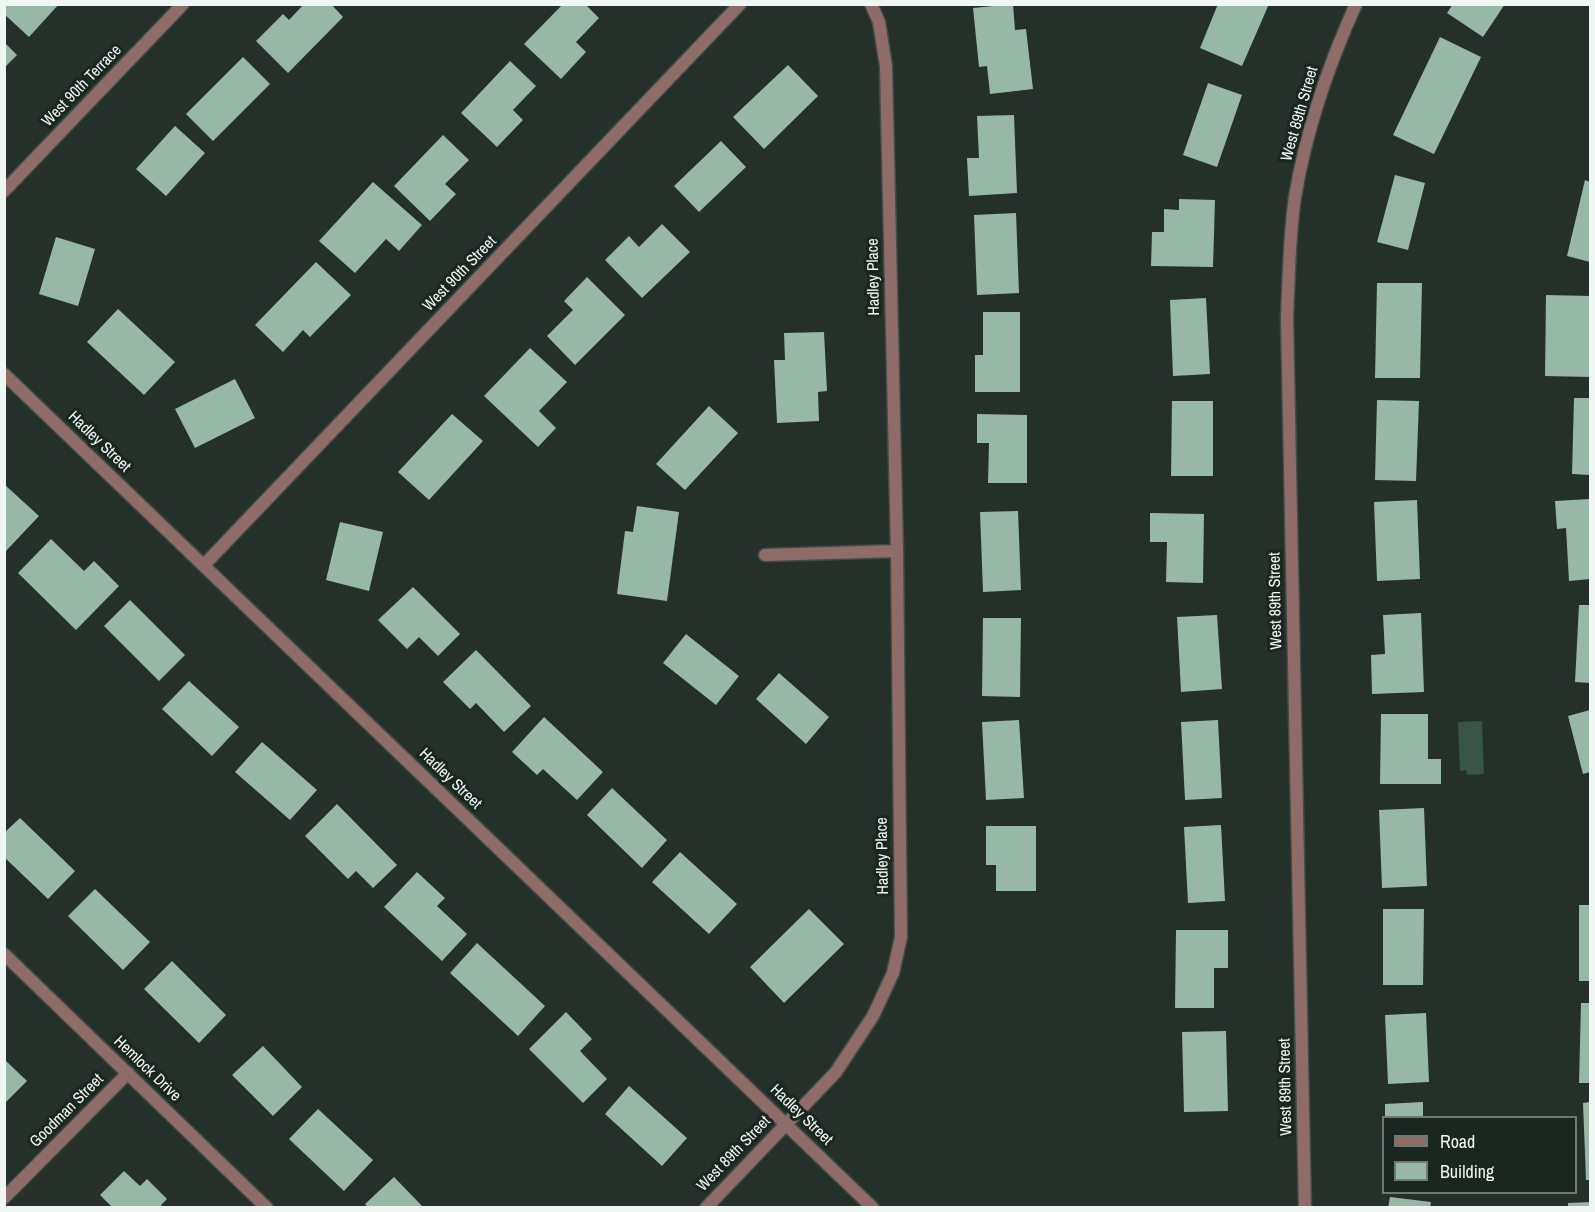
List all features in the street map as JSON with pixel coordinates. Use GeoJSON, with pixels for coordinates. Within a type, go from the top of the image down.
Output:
{"type":"FeatureCollection","features":[{"type":"Feature","properties":{"kind":"street","name":"West 90th Terrace"},"geometry":{"type":"LineString","coordinates":[[4,191],[183,4]]}},
{"type":"Feature","properties":{"kind":"street","name":"West 90th Street"},"geometry":{"type":"LineString","coordinates":[[204,566],[740,4]]}},
{"type":"Feature","properties":{"kind":"street","name":"Hadley Place"},"geometry":{"type":"LineString","coordinates":[[786,1124],[836,1072],[873,1016],[893,973],[901,937],[897,551],[886,66],[879,22],[871,4]]}},
{"type":"Feature","properties":{"kind":"street","name":"West 89th Street"},"geometry":{"type":"LineString","coordinates":[[1305,1208],[1287,317],[1295,197],[1313,118],[1338,44],[1356,4]]}},
{"type":"Feature","properties":{"kind":"street","name":"Hadley Street"},"geometry":{"type":"LineString","coordinates":[[4,374],[873,1208]]}},
{"type":"Feature","properties":{"kind":"street"},"geometry":{"type":"LineString","coordinates":[[765,555],[897,551]]}},
{"type":"Feature","properties":{"kind":"street","name":"Hemlock Drive"},"geometry":{"type":"LineString","coordinates":[[4,954],[267,1208]]}},
{"type":"Feature","properties":{"kind":"street","name":"Goodman Street"},"geometry":{"type":"LineString","coordinates":[[4,1198],[128,1073]]}},
{"type":"Feature","properties":{"kind":"street","name":"West 89th Street"},"geometry":{"type":"LineString","coordinates":[[706,1208],[786,1124]]}},
{"type":"Feature","properties":{"kind":"shaded area"},"geometry":{"type":"Polygon","coordinates":[[[1482,721],[1484,774],[1467,775],[1466,770],[1460,771],[1458,722],[1482,721]]]}},
{"type":"Feature","properties":{"kind":"building"},"geometry":{"type":"Polygon","coordinates":[[[4,4],[59,4],[29,37],[4,14],[4,4]]]}},
{"type":"Feature","properties":{"kind":"building"},"geometry":{"type":"Polygon","coordinates":[[[304,4],[331,4],[343,17],[288,73],[256,41],[283,14],[289,20],[304,4]]]}},
{"type":"Feature","properties":{"kind":"building"},"geometry":{"type":"Polygon","coordinates":[[[563,4],[585,4],[599,18],[576,42],[586,52],[561,79],[524,44],[563,4]]]}},
{"type":"Feature","properties":{"kind":"building"},"geometry":{"type":"Polygon","coordinates":[[[1013,4],[1015,30],[1026,29],[1033,89],[990,94],[987,66],[979,67],[973,8],[1013,4]]]}},
{"type":"Feature","properties":{"kind":"building"},"geometry":{"type":"Polygon","coordinates":[[[1218,4],[1269,4],[1242,66],[1200,48],[1218,4]]]}},
{"type":"Feature","properties":{"kind":"building"},"geometry":{"type":"Polygon","coordinates":[[[1453,4],[1505,4],[1483,37],[1447,13],[1453,4]]]}},
{"type":"Feature","properties":{"kind":"building"},"geometry":{"type":"Polygon","coordinates":[[[1440,37],[1481,57],[1434,154],[1393,135],[1440,37]]]}},
{"type":"Feature","properties":{"kind":"building"},"geometry":{"type":"Polygon","coordinates":[[[4,42],[17,55],[4,68],[4,42]]]}},
{"type":"Feature","properties":{"kind":"building"},"geometry":{"type":"Polygon","coordinates":[[[243,57],[270,84],[213,141],[186,114],[243,57]]]}},
{"type":"Feature","properties":{"kind":"building"},"geometry":{"type":"Polygon","coordinates":[[[510,61],[536,86],[513,110],[523,120],[497,147],[461,113],[510,61]]]}},
{"type":"Feature","properties":{"kind":"building"},"geometry":{"type":"Polygon","coordinates":[[[788,65],[818,96],[764,149],[733,117],[788,65]]]}},
{"type":"Feature","properties":{"kind":"building"},"geometry":{"type":"Polygon","coordinates":[[[1208,83],[1242,95],[1217,167],[1183,155],[1208,83]]]}},
{"type":"Feature","properties":{"kind":"building"},"geometry":{"type":"Polygon","coordinates":[[[1014,115],[1017,193],[969,196],[967,158],[979,158],[977,116],[1014,115]]]}},
{"type":"Feature","properties":{"kind":"building"},"geometry":{"type":"Polygon","coordinates":[[[175,126],[205,153],[166,196],[136,169],[175,126]]]}},
{"type":"Feature","properties":{"kind":"building"},"geometry":{"type":"Polygon","coordinates":[[[443,135],[469,160],[445,184],[456,194],[430,221],[394,186],[443,135]]]}},
{"type":"Feature","properties":{"kind":"building"},"geometry":{"type":"Polygon","coordinates":[[[721,141],[746,167],[699,212],[674,186],[721,141]]]}},
{"type":"Feature","properties":{"kind":"building"},"geometry":{"type":"Polygon","coordinates":[[[1395,175],[1425,183],[1408,250],[1377,242],[1395,175]]]}},
{"type":"Feature","properties":{"kind":"building"},"geometry":{"type":"Polygon","coordinates":[[[1585,180],[1590,182],[1590,262],[1567,256],[1585,180]]]}},
{"type":"Feature","properties":{"kind":"building"},"geometry":{"type":"Polygon","coordinates":[[[373,182],[422,225],[399,251],[386,239],[355,273],[319,241],[373,182]]]}},
{"type":"Feature","properties":{"kind":"building"},"geometry":{"type":"Polygon","coordinates":[[[1179,199],[1215,200],[1213,267],[1151,266],[1152,232],[1164,232],[1164,209],[1179,210],[1179,199]]]}},
{"type":"Feature","properties":{"kind":"building"},"geometry":{"type":"Polygon","coordinates":[[[1016,213],[1019,293],[977,295],[974,215],[1016,213]]]}},
{"type":"Feature","properties":{"kind":"building"},"geometry":{"type":"Polygon","coordinates":[[[662,224],[690,252],[642,298],[605,260],[629,236],[639,247],[662,224]]]}},
{"type":"Feature","properties":{"kind":"building"},"geometry":{"type":"Polygon","coordinates":[[[56,237],[95,249],[78,306],[39,294],[56,237]]]}},
{"type":"Feature","properties":{"kind":"building"},"geometry":{"type":"Polygon","coordinates":[[[316,262],[351,295],[310,337],[303,330],[283,352],[255,325],[316,262]]]}},
{"type":"Feature","properties":{"kind":"building"},"geometry":{"type":"Polygon","coordinates":[[[587,277],[625,315],[575,365],[547,336],[573,310],[564,301],[587,277]]]}},
{"type":"Feature","properties":{"kind":"building"},"geometry":{"type":"Polygon","coordinates":[[[1377,283],[1422,283],[1420,378],[1375,378],[1377,283]]]}},
{"type":"Feature","properties":{"kind":"building"},"geometry":{"type":"Polygon","coordinates":[[[1546,295],[1590,296],[1590,377],[1545,376],[1546,295]]]}},
{"type":"Feature","properties":{"kind":"building"},"geometry":{"type":"Polygon","coordinates":[[[1206,298],[1210,374],[1173,376],[1170,300],[1206,298]]]}},
{"type":"Feature","properties":{"kind":"building"},"geometry":{"type":"Polygon","coordinates":[[[118,309],[175,362],[144,395],[87,342],[118,309]]]}},
{"type":"Feature","properties":{"kind":"building"},"geometry":{"type":"Polygon","coordinates":[[[983,312],[1020,312],[1020,392],[975,392],[975,355],[983,355],[983,312]]]}},
{"type":"Feature","properties":{"kind":"building"},"geometry":{"type":"Polygon","coordinates":[[[824,332],[827,391],[818,392],[819,421],[777,423],[774,360],[785,360],[784,333],[824,332]]]}},
{"type":"Feature","properties":{"kind":"building"},"geometry":{"type":"Polygon","coordinates":[[[530,348],[567,382],[539,411],[556,428],[538,447],[484,396],[530,348]]]}},
{"type":"Feature","properties":{"kind":"building"},"geometry":{"type":"Polygon","coordinates":[[[235,379],[255,418],[195,448],[175,409],[235,379]]]}},
{"type":"Feature","properties":{"kind":"building"},"geometry":{"type":"Polygon","coordinates":[[[1574,398],[1590,398],[1590,475],[1572,474],[1574,398]]]}},
{"type":"Feature","properties":{"kind":"building"},"geometry":{"type":"Polygon","coordinates":[[[1377,400],[1419,401],[1416,481],[1375,480],[1377,400]]]}},
{"type":"Feature","properties":{"kind":"building"},"geometry":{"type":"Polygon","coordinates":[[[1172,401],[1213,401],[1213,476],[1171,476],[1172,401]]]}},
{"type":"Feature","properties":{"kind":"building"},"geometry":{"type":"Polygon","coordinates":[[[709,406],[738,433],[685,490],[656,464],[709,406]]]}},
{"type":"Feature","properties":{"kind":"building"},"geometry":{"type":"Polygon","coordinates":[[[452,414],[483,441],[429,500],[398,472],[452,414]]]}},
{"type":"Feature","properties":{"kind":"building"},"geometry":{"type":"Polygon","coordinates":[[[977,414],[1027,415],[1027,483],[988,483],[989,443],[977,443],[977,414]]]}},
{"type":"Feature","properties":{"kind":"building"},"geometry":{"type":"Polygon","coordinates":[[[4,484],[39,516],[6,551],[4,549],[4,484]]]}},
{"type":"Feature","properties":{"kind":"building"},"geometry":{"type":"Polygon","coordinates":[[[1590,499],[1590,579],[1569,581],[1566,528],[1557,529],[1555,501],[1590,499]]]}},
{"type":"Feature","properties":{"kind":"building"},"geometry":{"type":"Polygon","coordinates":[[[1417,500],[1420,579],[1377,581],[1374,502],[1417,500]]]}},
{"type":"Feature","properties":{"kind":"building"},"geometry":{"type":"Polygon","coordinates":[[[637,506],[679,512],[667,601],[617,594],[625,531],[633,532],[637,506]]]}},
{"type":"Feature","properties":{"kind":"building"},"geometry":{"type":"Polygon","coordinates":[[[1018,511],[1021,590],[983,592],[980,512],[1018,511]]]}},
{"type":"Feature","properties":{"kind":"building"},"geometry":{"type":"Polygon","coordinates":[[[1150,513],[1204,514],[1203,583],[1166,582],[1167,542],[1150,542],[1150,513]]]}},
{"type":"Feature","properties":{"kind":"building"},"geometry":{"type":"Polygon","coordinates":[[[340,522],[383,532],[369,591],[326,580],[340,522]]]}},
{"type":"Feature","properties":{"kind":"building"},"geometry":{"type":"Polygon","coordinates":[[[51,539],[84,571],[94,561],[119,586],[76,630],[18,573],[51,539]]]}},
{"type":"Feature","properties":{"kind":"building"},"geometry":{"type":"Polygon","coordinates":[[[413,587],[460,634],[438,656],[419,637],[407,649],[378,620],[413,587]]]}},
{"type":"Feature","properties":{"kind":"building"},"geometry":{"type":"Polygon","coordinates":[[[130,600],[185,655],[159,681],[104,626],[130,600]]]}},
{"type":"Feature","properties":{"kind":"building"},"geometry":{"type":"Polygon","coordinates":[[[1579,605],[1590,605],[1590,683],[1575,682],[1579,605]]]}},
{"type":"Feature","properties":{"kind":"building"},"geometry":{"type":"Polygon","coordinates":[[[1421,613],[1424,692],[1372,694],[1371,655],[1385,654],[1383,615],[1421,613]]]}},
{"type":"Feature","properties":{"kind":"building"},"geometry":{"type":"Polygon","coordinates":[[[1217,615],[1222,689],[1181,692],[1177,617],[1217,615]]]}},
{"type":"Feature","properties":{"kind":"building"},"geometry":{"type":"Polygon","coordinates":[[[983,618],[1021,618],[1020,697],[982,696],[983,618]]]}},
{"type":"Feature","properties":{"kind":"building"},"geometry":{"type":"Polygon","coordinates":[[[686,634],[739,676],[716,705],[663,663],[686,634]]]}},
{"type":"Feature","properties":{"kind":"building"},"geometry":{"type":"Polygon","coordinates":[[[476,650],[531,706],[504,732],[476,703],[470,709],[443,682],[476,650]]]}},
{"type":"Feature","properties":{"kind":"building"},"geometry":{"type":"Polygon","coordinates":[[[779,673],[829,717],[806,744],[756,699],[779,673]]]}},
{"type":"Feature","properties":{"kind":"building"},"geometry":{"type":"Polygon","coordinates":[[[189,681],[239,727],[212,756],[162,709],[189,681]]]}},
{"type":"Feature","properties":{"kind":"building"},"geometry":{"type":"Polygon","coordinates":[[[1590,710],[1590,772],[1583,774],[1568,716],[1590,710]]]}},
{"type":"Feature","properties":{"kind":"building"},"geometry":{"type":"Polygon","coordinates":[[[1381,714],[1428,714],[1428,759],[1441,759],[1441,784],[1380,784],[1381,714]]]}},
{"type":"Feature","properties":{"kind":"building"},"geometry":{"type":"Polygon","coordinates":[[[544,717],[603,772],[577,800],[543,769],[537,775],[512,752],[544,717]]]}},
{"type":"Feature","properties":{"kind":"building"},"geometry":{"type":"Polygon","coordinates":[[[1019,720],[1024,798],[986,800],[982,722],[1019,720]]]}},
{"type":"Feature","properties":{"kind":"building"},"geometry":{"type":"Polygon","coordinates":[[[1218,720],[1222,798],[1185,800],[1181,722],[1218,720]]]}},
{"type":"Feature","properties":{"kind":"building"},"geometry":{"type":"Polygon","coordinates":[[[262,742],[317,790],[290,820],[235,772],[262,742]]]}},
{"type":"Feature","properties":{"kind":"building"},"geometry":{"type":"Polygon","coordinates":[[[612,788],[667,840],[642,868],[587,815],[612,788]]]}},
{"type":"Feature","properties":{"kind":"building"},"geometry":{"type":"Polygon","coordinates":[[[337,804],[397,865],[373,888],[356,871],[348,879],[305,836],[337,804]]]}},
{"type":"Feature","properties":{"kind":"building"},"geometry":{"type":"Polygon","coordinates":[[[1424,808],[1427,886],[1382,888],[1379,810],[1424,808]]]}},
{"type":"Feature","properties":{"kind":"building"},"geometry":{"type":"Polygon","coordinates":[[[20,818],[75,871],[48,899],[4,857],[4,833],[20,818]]]}},
{"type":"Feature","properties":{"kind":"building"},"geometry":{"type":"Polygon","coordinates":[[[1221,825],[1225,901],[1188,903],[1184,827],[1221,825]]]}},
{"type":"Feature","properties":{"kind":"building"},"geometry":{"type":"Polygon","coordinates":[[[986,826],[1036,826],[1036,891],[996,891],[996,865],[986,865],[986,826]]]}},
{"type":"Feature","properties":{"kind":"building"},"geometry":{"type":"Polygon","coordinates":[[[680,852],[737,904],[709,934],[652,882],[680,852]]]}},
{"type":"Feature","properties":{"kind":"building"},"geometry":{"type":"Polygon","coordinates":[[[417,872],[445,898],[437,906],[467,934],[442,961],[384,907],[417,872]]]}},
{"type":"Feature","properties":{"kind":"building"},"geometry":{"type":"Polygon","coordinates":[[[95,889],[150,942],[123,970],[68,916],[95,889]]]}},
{"type":"Feature","properties":{"kind":"building"},"geometry":{"type":"Polygon","coordinates":[[[1579,905],[1590,905],[1590,981],[1579,981],[1579,905]]]}},
{"type":"Feature","properties":{"kind":"building"},"geometry":{"type":"Polygon","coordinates":[[[809,909],[844,944],[784,1003],[750,967],[809,909]]]}},
{"type":"Feature","properties":{"kind":"building"},"geometry":{"type":"Polygon","coordinates":[[[1383,909],[1424,909],[1423,985],[1383,985],[1383,909]]]}},
{"type":"Feature","properties":{"kind":"building"},"geometry":{"type":"Polygon","coordinates":[[[1176,930],[1228,930],[1228,968],[1214,968],[1214,1008],[1175,1008],[1176,930]]]}},
{"type":"Feature","properties":{"kind":"building"},"geometry":{"type":"Polygon","coordinates":[[[477,943],[545,1006],[518,1036],[450,973],[477,943]]]}},
{"type":"Feature","properties":{"kind":"building"},"geometry":{"type":"Polygon","coordinates":[[[172,961],[226,1015],[199,1043],[144,989],[172,961]]]}},
{"type":"Feature","properties":{"kind":"building"},"geometry":{"type":"Polygon","coordinates":[[[1581,1003],[1590,1003],[1590,1083],[1579,1083],[1581,1003]]]}},
{"type":"Feature","properties":{"kind":"building"},"geometry":{"type":"Polygon","coordinates":[[[566,1012],[592,1039],[580,1051],[607,1079],[583,1103],[529,1049],[566,1012]]]}},
{"type":"Feature","properties":{"kind":"building"},"geometry":{"type":"Polygon","coordinates":[[[1426,1013],[1429,1082],[1388,1084],[1385,1015],[1426,1013]]]}},
{"type":"Feature","properties":{"kind":"building"},"geometry":{"type":"Polygon","coordinates":[[[1226,1031],[1228,1111],[1184,1112],[1182,1032],[1226,1031]]]}},
{"type":"Feature","properties":{"kind":"building"},"geometry":{"type":"Polygon","coordinates":[[[263,1046],[302,1087],[273,1116],[232,1075],[263,1046]]]}},
{"type":"Feature","properties":{"kind":"building"},"geometry":{"type":"Polygon","coordinates":[[[4,1059],[27,1081],[4,1104],[4,1059]]]}},
{"type":"Feature","properties":{"kind":"building"},"geometry":{"type":"Polygon","coordinates":[[[629,1086],[687,1138],[662,1166],[605,1114],[629,1086]]]}},
{"type":"Feature","properties":{"kind":"building"},"geometry":{"type":"Polygon","coordinates":[[[1423,1102],[1423,1116],[1385,1116],[1385,1104],[1423,1102]]]}},
{"type":"Feature","properties":{"kind":"building"},"geometry":{"type":"Polygon","coordinates":[[[1590,1102],[1590,1180],[1586,1180],[1583,1103],[1590,1102]]]}},
{"type":"Feature","properties":{"kind":"building"},"geometry":{"type":"Polygon","coordinates":[[[318,1109],[373,1160],[344,1191],[289,1139],[318,1109]]]}},
{"type":"Feature","properties":{"kind":"building"},"geometry":{"type":"Polygon","coordinates":[[[124,1171],[140,1186],[147,1179],[167,1199],[161,1205],[164,1208],[113,1208],[100,1195],[124,1171]]]}},
{"type":"Feature","properties":{"kind":"building"},"geometry":{"type":"Polygon","coordinates":[[[394,1177],[424,1208],[368,1208],[365,1204],[394,1177]]]}},
{"type":"Feature","properties":{"kind":"building"},"geometry":{"type":"Polygon","coordinates":[[[1390,1197],[1431,1202],[1430,1208],[1388,1208],[1390,1197]]]}},
{"type":"Feature","properties":{"kind":"building"},"geometry":{"type":"Polygon","coordinates":[[[1590,1202],[1590,1208],[1568,1208],[1568,1203],[1590,1202]]]}}]}
